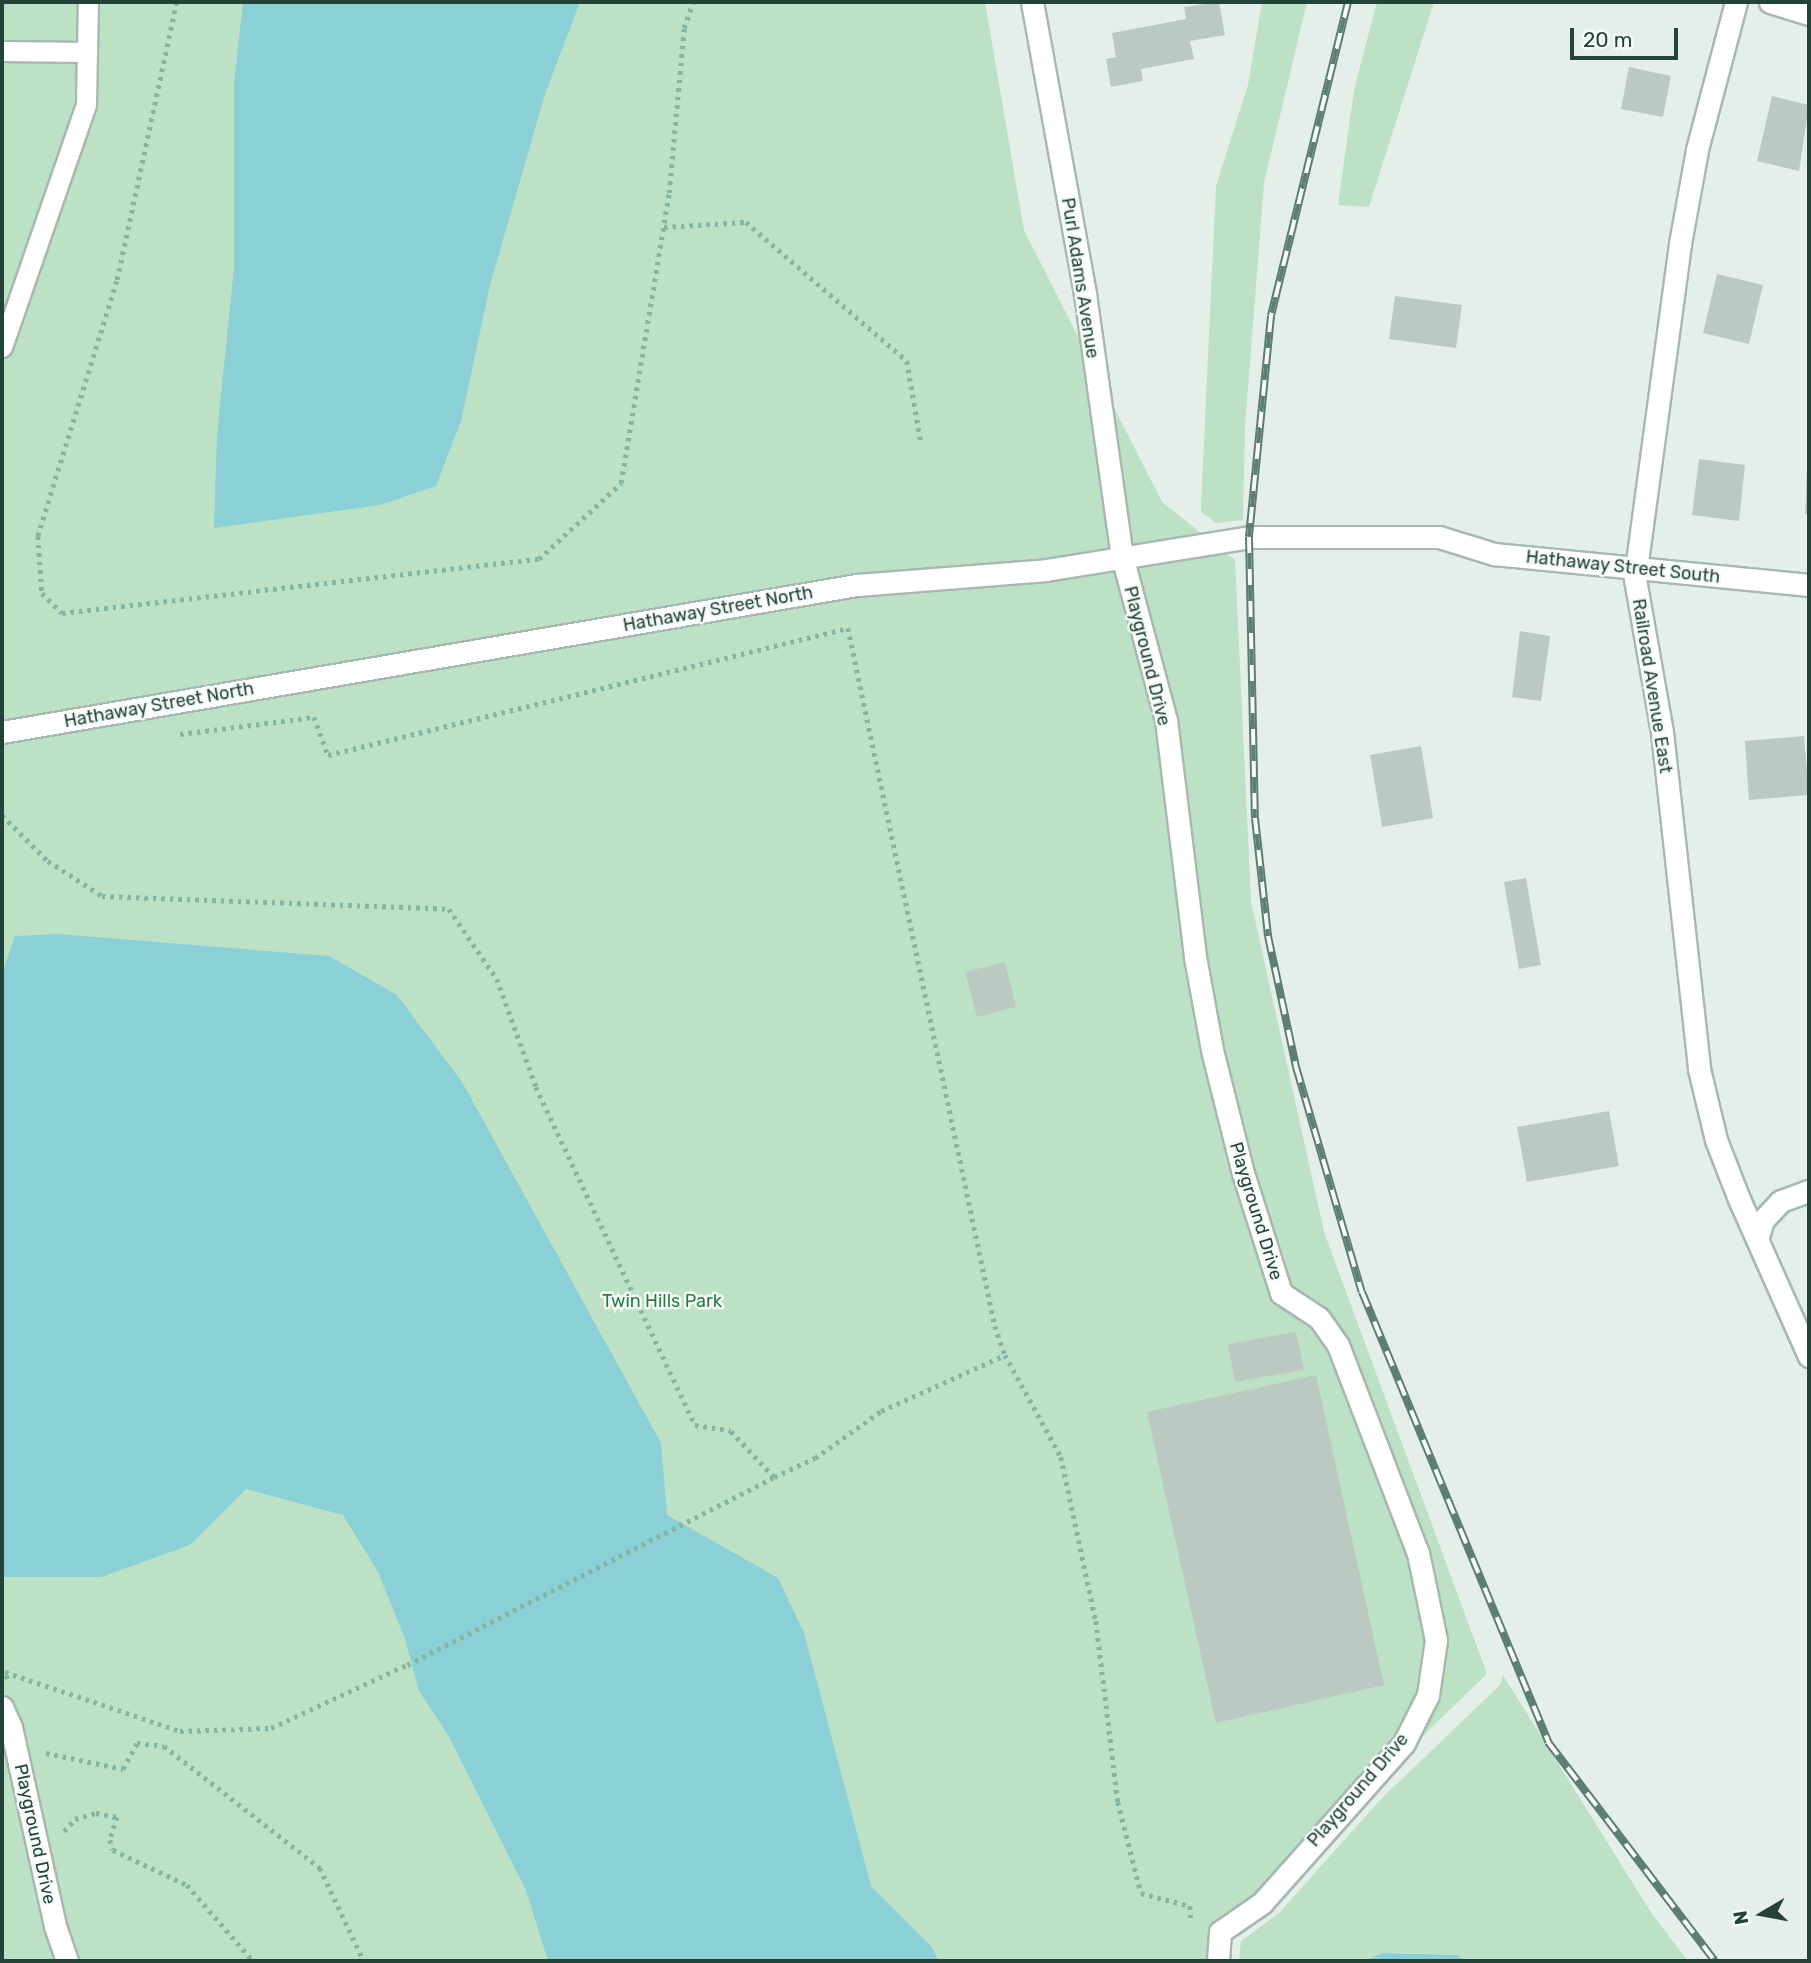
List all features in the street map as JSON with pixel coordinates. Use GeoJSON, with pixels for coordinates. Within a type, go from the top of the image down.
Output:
{"type":"FeatureCollection","features":[{"type":"Feature","properties":{"kind":"street","name":"Purl Adams Avenue"},"geometry":{"type":"LineString","coordinates":[[1032,2],[1084,294],[1122,556]]}},
{"type":"Feature","properties":{"kind":"street","name":"Railroad Avenue East"},"geometry":{"type":"LineString","coordinates":[[1736,2],[1697,150],[1680,244],[1636,568],[1662,732],[1699,1069],[1716,1140],[1809,1356]]}},
{"type":"Feature","properties":{"kind":"street"},"geometry":{"type":"LineString","coordinates":[[1770,2],[1809,14]]}},
{"type":"Feature","properties":{"kind":"street","name":"Hathaway Street North"},"geometry":{"type":"LineString","coordinates":[[12,730],[857,585],[1046,570],[1249,537],[1439,537]]}},
{"type":"Feature","properties":{"kind":"street","name":"Hathaway Street South"},"geometry":{"type":"LineString","coordinates":[[1439,537],[1494,554],[1809,585]]}},
{"type":"Feature","properties":{"kind":"street","name":"Playground Drive"},"geometry":{"type":"LineString","coordinates":[[1122,556],[1166,720],[1195,957],[1212,1050],[1243,1173],[1281,1293],[1318,1318],[1338,1345],[1418,1553],[1436,1640],[1428,1695],[1404,1743],[1262,1903],[1220,1932],[1219,1961]]}},
{"type":"Feature","properties":{"kind":"street"},"geometry":{"type":"LineString","coordinates":[[2,740],[12,730]]}},
{"type":"Feature","properties":{"kind":"street"},"geometry":{"type":"LineString","coordinates":[[1758,1237],[1763,1220],[1781,1201],[1809,1191]]}},
{"type":"Feature","properties":{"kind":"street","name":"Playground Drive"},"geometry":{"type":"LineString","coordinates":[[2,1707],[11,1727],[55,1926],[68,1961]]}},
{"type":"Feature","properties":{"kind":"lane"},"geometry":{"type":"LineString","coordinates":[[2,347],[86,104],[88,2]]}},
{"type":"Feature","properties":{"kind":"lane"},"geometry":{"type":"LineString","coordinates":[[2,51],[86,52]]}},
{"type":"Feature","properties":{"kind":"path"},"geometry":{"type":"LineString","coordinates":[[177,2],[117,281],[38,536],[42,593],[62,613],[539,559],[621,483],[664,228],[684,28],[694,2]]}},
{"type":"Feature","properties":{"kind":"path"},"geometry":{"type":"LineString","coordinates":[[664,228],[746,222],[908,362],[921,443]]}},
{"type":"Feature","properties":{"kind":"path"},"geometry":{"type":"LineString","coordinates":[[177,734],[314,717],[328,755],[848,628],[995,1326],[1005,1355],[1061,1457],[1096,1621],[1118,1802],[1141,1893],[1190,1906],[1191,1930]]}},
{"type":"Feature","properties":{"kind":"path"},"geometry":{"type":"LineString","coordinates":[[2,816],[48,861],[102,896],[449,909],[497,979],[537,1087],[695,1425],[731,1431],[774,1477]]}},
{"type":"Feature","properties":{"kind":"path"},"geometry":{"type":"LineString","coordinates":[[5,1672],[180,1731],[271,1728],[407,1665],[710,1508],[815,1458],[881,1411],[1005,1355]]}},
{"type":"Feature","properties":{"kind":"path"},"geometry":{"type":"LineString","coordinates":[[2,1664],[9,1685]]}},
{"type":"Feature","properties":{"kind":"path"},"geometry":{"type":"LineString","coordinates":[[37,1751],[123,1769],[137,1743],[164,1746],[320,1868],[364,1961]]}},
{"type":"Feature","properties":{"kind":"path"},"geometry":{"type":"LineString","coordinates":[[57,1838],[75,1819],[96,1814],[117,1817],[110,1840],[113,1850],[187,1885],[253,1961]]}},
{"type":"Feature","properties":{"kind":"green space","name":"Twin Hills Park"},"geometry":{"type":"Polygon","coordinates":[[[2,2],[985,2],[1024,230],[1162,502],[1235,560],[1251,901],[1324,1232],[1487,1674],[1220,1931],[1218,1961],[2,1961],[2,2]]]}},
{"type":"Feature","properties":{"kind":"green space"},"geometry":{"type":"Polygon","coordinates":[[[1262,2],[1307,2],[1264,183],[1245,427],[1243,520],[1216,523],[1201,512],[1201,505],[1216,186],[1248,85],[1262,2]]]}},
{"type":"Feature","properties":{"kind":"green space"},"geometry":{"type":"Polygon","coordinates":[[[1377,2],[1434,2],[1369,207],[1338,205],[1354,90],[1377,2]]]}},
{"type":"Feature","properties":{"kind":"green space"},"geometry":{"type":"Polygon","coordinates":[[[1503,1675],[1652,1914],[1688,1961],[1466,1961],[1457,1955],[1382,1953],[1364,1961],[1239,1961],[1241,1941],[1279,1913],[1381,1799],[1500,1685],[1503,1675]]]}},
{"type":"Feature","properties":{"kind":"water"},"geometry":{"type":"Polygon","coordinates":[[[243,2],[580,2],[545,94],[490,285],[461,421],[436,486],[380,505],[214,528],[217,435],[234,267],[234,84],[243,2]]]}},
{"type":"Feature","properties":{"kind":"water"},"geometry":{"type":"Polygon","coordinates":[[[57,934],[329,956],[397,995],[462,1082],[661,1443],[667,1515],[778,1578],[804,1633],[871,1886],[930,1945],[939,1961],[548,1961],[526,1890],[448,1735],[419,1691],[405,1639],[378,1572],[343,1515],[246,1489],[190,1545],[101,1577],[2,1577],[2,974],[15,936],[57,934]]]}},
{"type":"Feature","properties":{"kind":"water"},"geometry":{"type":"Polygon","coordinates":[[[1382,1953],[1457,1955],[1466,1961],[1364,1961],[1382,1953]]]}},
{"type":"Feature","properties":{"kind":"building"},"geometry":{"type":"Polygon","coordinates":[[[1219,2],[1225,35],[1190,41],[1194,59],[1141,69],[1143,81],[1111,87],[1106,59],[1116,57],[1112,33],[1186,19],[1184,7],[1219,2]]]}},
{"type":"Feature","properties":{"kind":"building"},"geometry":{"type":"Polygon","coordinates":[[[1629,67],[1671,76],[1663,117],[1621,109],[1629,67]]]}},
{"type":"Feature","properties":{"kind":"building"},"geometry":{"type":"Polygon","coordinates":[[[1772,96],[1809,105],[1799,171],[1757,161],[1772,96]]]}},
{"type":"Feature","properties":{"kind":"building"},"geometry":{"type":"Polygon","coordinates":[[[1717,274],[1763,285],[1749,344],[1703,333],[1717,274]]]}},
{"type":"Feature","properties":{"kind":"building"},"geometry":{"type":"Polygon","coordinates":[[[1395,296],[1462,305],[1456,348],[1389,339],[1395,296]]]}},
{"type":"Feature","properties":{"kind":"building"},"geometry":{"type":"Polygon","coordinates":[[[1699,459],[1745,465],[1739,521],[1692,515],[1699,459]]]}},
{"type":"Feature","properties":{"kind":"building"},"geometry":{"type":"Polygon","coordinates":[[[1807,471],[1809,514],[1805,514],[1807,471]]]}},
{"type":"Feature","properties":{"kind":"building"},"geometry":{"type":"Polygon","coordinates":[[[1520,631],[1550,636],[1541,701],[1512,697],[1520,631]]]}},
{"type":"Feature","properties":{"kind":"building"},"geometry":{"type":"Polygon","coordinates":[[[1804,736],[1809,795],[1749,800],[1745,741],[1804,736]]]}},
{"type":"Feature","properties":{"kind":"building"},"geometry":{"type":"Polygon","coordinates":[[[1421,746],[1433,818],[1382,827],[1370,755],[1421,746]]]}},
{"type":"Feature","properties":{"kind":"building"},"geometry":{"type":"Polygon","coordinates":[[[1526,878],[1541,965],[1519,969],[1504,882],[1526,878]]]}},
{"type":"Feature","properties":{"kind":"building"},"geometry":{"type":"Polygon","coordinates":[[[1005,962],[1016,1007],[977,1017],[965,972],[1005,962]]]}},
{"type":"Feature","properties":{"kind":"building"},"geometry":{"type":"Polygon","coordinates":[[[1609,1111],[1619,1166],[1527,1182],[1517,1127],[1609,1111]]]}},
{"type":"Feature","properties":{"kind":"building"},"geometry":{"type":"Polygon","coordinates":[[[1296,1332],[1304,1370],[1235,1382],[1228,1344],[1296,1332]]]}},
{"type":"Feature","properties":{"kind":"building"},"geometry":{"type":"Polygon","coordinates":[[[1316,1375],[1384,1685],[1216,1723],[1147,1412],[1316,1375]]]}},
{"type":"Feature","properties":{"kind":"railway"},"geometry":{"type":"LineString","coordinates":[[1348,2],[1271,316],[1249,537],[1255,818],[1268,936],[1296,1067],[1362,1292],[1548,1742],[1715,1961]]}}]}
